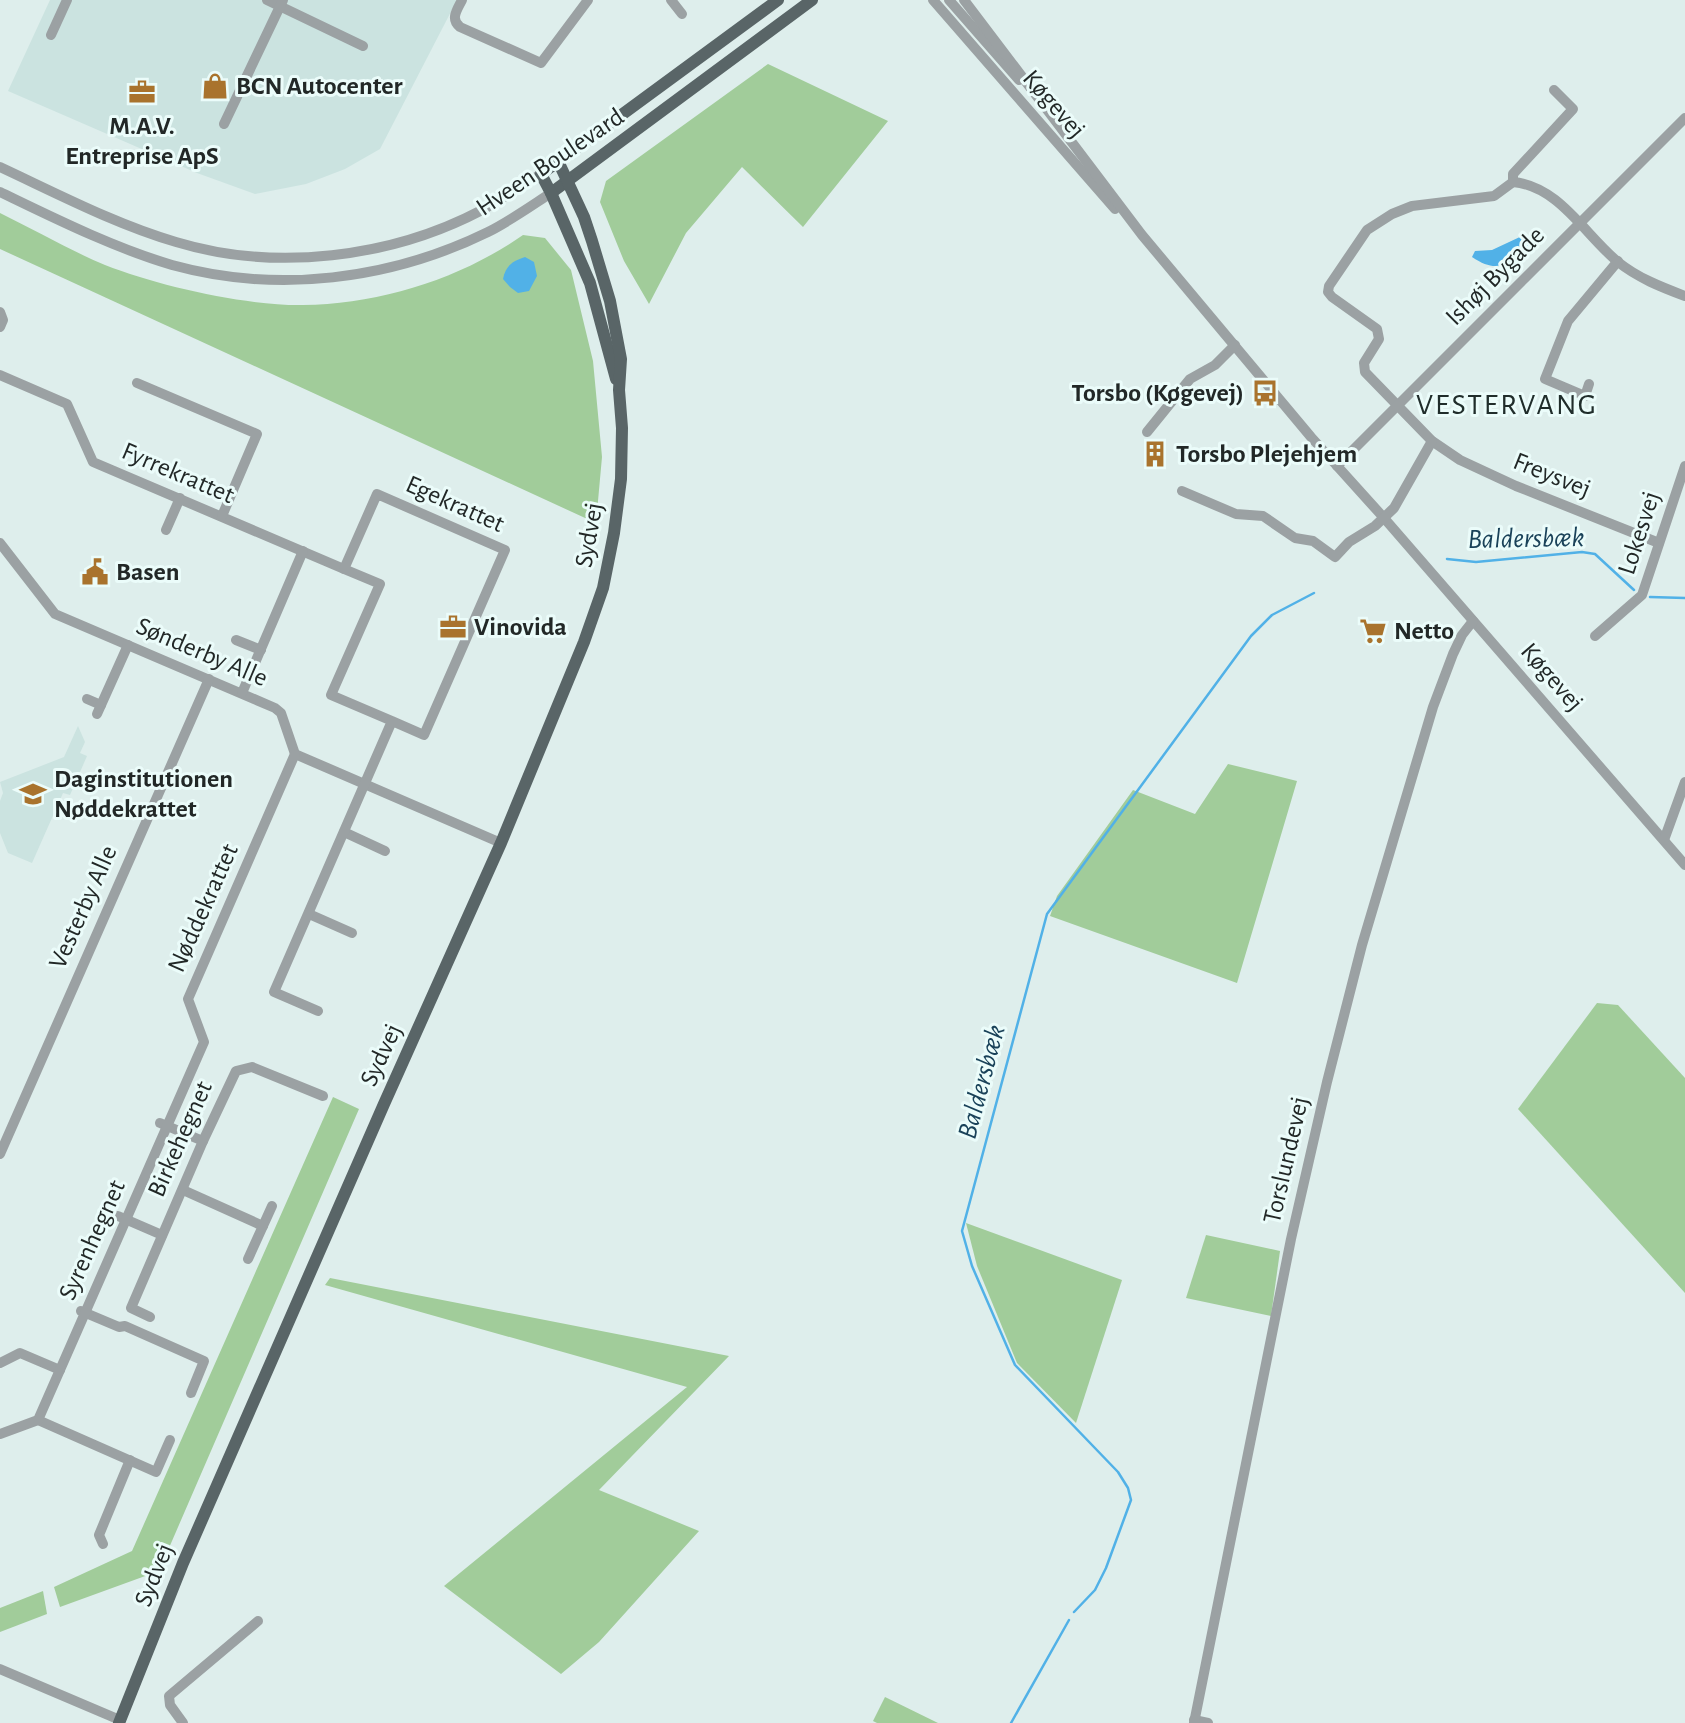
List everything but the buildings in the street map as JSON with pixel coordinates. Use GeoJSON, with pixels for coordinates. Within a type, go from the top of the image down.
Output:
{"type":"FeatureCollection","features":[{"type":"Feature","properties":{"kind":"main road","name":"Hveen Boulevard"},"geometry":{"type":"LineString","coordinates":[[541,174],[778,0]]}},
{"type":"Feature","properties":{"kind":"main road","name":"Hveen Boulevard"},"geometry":{"type":"LineString","coordinates":[[551,193],[812,0]]}},
{"type":"Feature","properties":{"kind":"main road","name":"Sydvej"},"geometry":{"type":"LineString","coordinates":[[119,1722],[183,1563],[501,843],[584,642],[603,588],[621,479],[621,359],[610,301],[588,229],[569,181],[558,162]]}},
{"type":"Feature","properties":{"kind":"main road","name":"Sydvej"},"geometry":{"type":"LineString","coordinates":[[541,174],[590,283],[619,390]]}},
{"type":"Feature","properties":{"kind":"street"},"geometry":{"type":"LineString","coordinates":[[51,35],[66,0]]}},
{"type":"Feature","properties":{"kind":"street"},"geometry":{"type":"LineString","coordinates":[[267,0],[282,3],[363,46]]}},
{"type":"Feature","properties":{"kind":"street"},"geometry":{"type":"LineString","coordinates":[[462,0],[454,17],[455,23],[541,63],[588,0]]}},
{"type":"Feature","properties":{"kind":"street"},"geometry":{"type":"LineString","coordinates":[[671,0],[682,14]]}},
{"type":"Feature","properties":{"kind":"street","name":"Køgevej"},"geometry":{"type":"LineString","coordinates":[[933,0],[1108,202],[1142,235]]}},
{"type":"Feature","properties":{"kind":"street"},"geometry":{"type":"LineString","coordinates":[[949,0],[1008,69],[1040,99]]}},
{"type":"Feature","properties":{"kind":"street","name":"Køgevej"},"geometry":{"type":"LineString","coordinates":[[964,0],[1142,235],[1337,466],[1685,865]]}},
{"type":"Feature","properties":{"kind":"street"},"geometry":{"type":"LineString","coordinates":[[224,124],[282,3]]}},
{"type":"Feature","properties":{"kind":"street"},"geometry":{"type":"LineString","coordinates":[[1554,90],[1573,109],[1513,174],[1513,182],[1524,183],[1554,197],[1618,261],[1658,286],[1685,296]]}},
{"type":"Feature","properties":{"kind":"street","name":"Ishøj Bygade"},"geometry":{"type":"LineString","coordinates":[[1337,466],[1685,118]]}},
{"type":"Feature","properties":{"kind":"street","name":"Hveen Boulevard"},"geometry":{"type":"LineString","coordinates":[[0,167],[101,215],[177,243],[246,256],[283,257],[329,256],[363,251],[420,236],[481,211],[541,174]]}},
{"type":"Feature","properties":{"kind":"street","name":"Freysvej"},"geometry":{"type":"LineString","coordinates":[[1513,182],[1494,196],[1412,206],[1392,214],[1367,230],[1328,286],[1328,292],[1380,334],[1364,363],[1364,368],[1432,442],[1478,470],[1659,544]]}},
{"type":"Feature","properties":{"kind":"street","name":"Hveen Boulevard"},"geometry":{"type":"LineString","coordinates":[[0,194],[93,236],[172,264],[242,278],[282,280],[369,273],[426,258],[491,231],[551,193]]}},
{"type":"Feature","properties":{"kind":"street"},"geometry":{"type":"LineString","coordinates":[[1589,384],[1585,396],[1545,379],[1568,321],[1618,261]]}},
{"type":"Feature","properties":{"kind":"street"},"geometry":{"type":"LineString","coordinates":[[0,312],[3,320],[0,327]]}},
{"type":"Feature","properties":{"kind":"street"},"geometry":{"type":"LineString","coordinates":[[1147,432],[1190,379],[1215,365],[1235,345]]}},
{"type":"Feature","properties":{"kind":"street","name":"Fyrrekrattet"},"geometry":{"type":"LineString","coordinates":[[0,375],[67,404],[93,462],[344,569]]}},
{"type":"Feature","properties":{"kind":"street"},"geometry":{"type":"LineString","coordinates":[[137,383],[257,434],[222,516]]}},
{"type":"Feature","properties":{"kind":"street"},"geometry":{"type":"LineString","coordinates":[[1182,491],[1236,514],[1263,516],[1295,538],[1313,541],[1335,557],[1349,542],[1375,526],[1400,500],[1432,442]]}},
{"type":"Feature","properties":{"kind":"street","name":"Lokesvej"},"geometry":{"type":"LineString","coordinates":[[1595,636],[1642,595],[1685,466]]}},
{"type":"Feature","properties":{"kind":"street","name":"Egekrattet"},"geometry":{"type":"LineString","coordinates":[[377,494],[505,550],[424,735],[392,722],[331,695],[380,584],[344,569],[377,494]]}},
{"type":"Feature","properties":{"kind":"street"},"geometry":{"type":"LineString","coordinates":[[166,530],[180,498]]}},
{"type":"Feature","properties":{"kind":"street","name":"Sønderby Alle"},"geometry":{"type":"LineString","coordinates":[[0,543],[55,614],[275,708],[281,713],[295,754]]}},
{"type":"Feature","properties":{"kind":"street"},"geometry":{"type":"LineString","coordinates":[[243,694],[303,551]]}},
{"type":"Feature","properties":{"kind":"street","name":"Torslundevej"},"geometry":{"type":"LineString","coordinates":[[1194,1721],[1291,1239],[1326,1082],[1365,936],[1433,708],[1453,654],[1462,635],[1473,621]]}},
{"type":"Feature","properties":{"kind":"street"},"geometry":{"type":"LineString","coordinates":[[236,640],[261,650]]}},
{"type":"Feature","properties":{"kind":"street"},"geometry":{"type":"LineString","coordinates":[[88,699],[99,710],[128,645]]}},
{"type":"Feature","properties":{"kind":"street","name":"Vesterby Alle"},"geometry":{"type":"LineString","coordinates":[[0,1154],[209,679]]}},
{"type":"Feature","properties":{"kind":"street"},"geometry":{"type":"LineString","coordinates":[[318,1011],[274,992],[392,722]]}},
{"type":"Feature","properties":{"kind":"street"},"geometry":{"type":"LineString","coordinates":[[295,754],[501,843]]}},
{"type":"Feature","properties":{"kind":"street","name":"Nøddekrattet"},"geometry":{"type":"LineString","coordinates":[[204,1042],[188,999],[295,754]]}},
{"type":"Feature","properties":{"kind":"street"},"geometry":{"type":"LineString","coordinates":[[1664,840],[1685,782]]}},
{"type":"Feature","properties":{"kind":"street"},"geometry":{"type":"LineString","coordinates":[[344,832],[385,851]]}},
{"type":"Feature","properties":{"kind":"street"},"geometry":{"type":"LineString","coordinates":[[309,914],[352,933]]}},
{"type":"Feature","properties":{"kind":"street","name":"Syrenhegnet"},"geometry":{"type":"LineString","coordinates":[[38,1420],[163,1124],[204,1042]]}},
{"type":"Feature","properties":{"kind":"street","name":"Birkehegnet"},"geometry":{"type":"LineString","coordinates":[[150,1317],[131,1308],[236,1071],[252,1067],[323,1096]]}},
{"type":"Feature","properties":{"kind":"street"},"geometry":{"type":"LineString","coordinates":[[163,1124],[203,1141]]}},
{"type":"Feature","properties":{"kind":"street"},"geometry":{"type":"LineString","coordinates":[[183,1190],[263,1226]]}},
{"type":"Feature","properties":{"kind":"street"},"geometry":{"type":"LineString","coordinates":[[248,1259],[272,1206]]}},
{"type":"Feature","properties":{"kind":"street","name":"Birkehegnet"},"geometry":{"type":"LineString","coordinates":[[122,1218],[162,1235]]}},
{"type":"Feature","properties":{"kind":"street"},"geometry":{"type":"LineString","coordinates":[[82,1311],[204,1361],[191,1393]]}},
{"type":"Feature","properties":{"kind":"street"},"geometry":{"type":"LineString","coordinates":[[0,1363],[20,1353],[60,1370]]}},
{"type":"Feature","properties":{"kind":"street"},"geometry":{"type":"LineString","coordinates":[[0,1434],[38,1420],[156,1472],[170,1440]]}},
{"type":"Feature","properties":{"kind":"street"},"geometry":{"type":"LineString","coordinates":[[103,1545],[99,1535],[130,1460]]}},
{"type":"Feature","properties":{"kind":"street"},"geometry":{"type":"LineString","coordinates":[[183,1723],[170,1705],[169,1696],[258,1621]]}},
{"type":"Feature","properties":{"kind":"street"},"geometry":{"type":"LineString","coordinates":[[0,1669],[119,1722]]}},
{"type":"Feature","properties":{"kind":"street"},"geometry":{"type":"LineString","coordinates":[[1194,1721],[1209,1723]]}},
{"type":"Feature","properties":{"kind":"shaded area"},"geometry":{"type":"Polygon","coordinates":[[[50,0],[457,0],[380,149],[345,169],[306,184],[255,194],[197,173],[8,91],[50,0]]]}},
{"type":"Feature","properties":{"kind":"shaded area","name":"Daginstitutionen Nøddekrattet"},"geometry":{"type":"Polygon","coordinates":[[[78,726],[85,742],[80,753],[87,756],[70,795],[63,793],[32,863],[8,853],[0,833],[0,801],[3,793],[0,782],[64,757],[78,726]]]}},
{"type":"Feature","properties":{"kind":"green space"},"geometry":{"type":"Polygon","coordinates":[[[768,64],[888,121],[803,227],[742,167],[686,233],[649,304],[624,261],[600,202],[606,181],[768,64]]]}},
{"type":"Feature","properties":{"kind":"green space"},"geometry":{"type":"Polygon","coordinates":[[[0,213],[78,253],[126,273],[203,293],[281,304],[332,304],[390,294],[446,276],[499,251],[523,235],[545,238],[571,270],[593,361],[602,457],[596,523],[0,249],[0,213]]]}},
{"type":"Feature","properties":{"kind":"green space"},"geometry":{"type":"Polygon","coordinates":[[[1228,764],[1297,781],[1237,983],[1050,916],[1057,896],[1133,790],[1195,814],[1228,764]]]}},
{"type":"Feature","properties":{"kind":"green space"},"geometry":{"type":"Polygon","coordinates":[[[1597,1003],[1618,1005],[1685,1078],[1685,1293],[1518,1109],[1597,1003]]]}},
{"type":"Feature","properties":{"kind":"green space"},"geometry":{"type":"Polygon","coordinates":[[[333,1097],[359,1109],[159,1571],[60,1607],[54,1587],[132,1551],[333,1097]]]}},
{"type":"Feature","properties":{"kind":"green space"},"geometry":{"type":"Polygon","coordinates":[[[966,1223],[1122,1280],[1076,1423],[1017,1363],[977,1266],[966,1223]]]}},
{"type":"Feature","properties":{"kind":"green space"},"geometry":{"type":"Polygon","coordinates":[[[1206,1235],[1280,1251],[1271,1316],[1186,1298],[1206,1235]]]}},
{"type":"Feature","properties":{"kind":"green space"},"geometry":{"type":"Polygon","coordinates":[[[330,1278],[729,1356],[599,1490],[699,1531],[599,1642],[561,1674],[444,1586],[687,1387],[325,1285],[330,1278]]]}},
{"type":"Feature","properties":{"kind":"green space"},"geometry":{"type":"Polygon","coordinates":[[[43,1591],[47,1614],[0,1632],[0,1608],[43,1591]]]}},
{"type":"Feature","properties":{"kind":"green space"},"geometry":{"type":"Polygon","coordinates":[[[885,1697],[938,1723],[877,1723],[873,1721],[885,1697]]]}},
{"type":"Feature","properties":{"kind":"water"},"geometry":{"type":"Polygon","coordinates":[[[1522,236],[1527,237],[1531,243],[1504,264],[1490,266],[1472,257],[1475,251],[1492,250],[1522,236]]]}},
{"type":"Feature","properties":{"kind":"water"},"geometry":{"type":"Polygon","coordinates":[[[525,257],[534,262],[537,276],[529,291],[518,293],[503,279],[511,264],[525,257]]]}},
{"type":"Feature","properties":{"kind":"waterway","name":"Baldersbæk"},"geometry":{"type":"LineString","coordinates":[[1447,559],[1476,562],[1582,552],[1595,554],[1634,590]]}},
{"type":"Feature","properties":{"kind":"waterway","name":"Baldersbæk"},"geometry":{"type":"LineString","coordinates":[[1074,1612],[1095,1590],[1106,1568],[1131,1500],[1128,1488],[1118,1472],[1015,1365],[972,1266],[962,1231],[1047,914],[1251,636],[1272,615],[1314,593]]}},
{"type":"Feature","properties":{"kind":"waterway","name":"Baldersbæk"},"geometry":{"type":"LineString","coordinates":[[1650,597],[1685,598]]}},
{"type":"Feature","properties":{"kind":"waterway","name":"Baldersbæk"},"geometry":{"type":"LineString","coordinates":[[1011,1723],[1069,1620]]}},
{"type":"Feature","properties":{"kind":"place","name":"BCN Autocenter"},"geometry":{"type":"Point","coordinates":[215,86]}},
{"type":"Feature","properties":{"kind":"place","name":"M.A.V. Entreprise ApS"},"geometry":{"type":"Point","coordinates":[142,92]}},
{"type":"Feature","properties":{"kind":"place","name":"Torsbo (Køgevej)"},"geometry":{"type":"Point","coordinates":[1265,393]}},
{"type":"Feature","properties":{"kind":"place","name":"Torsbo Plejehjem"},"geometry":{"type":"Point","coordinates":[1155,454]}},
{"type":"Feature","properties":{"kind":"place","name":"Basen"},"geometry":{"type":"Point","coordinates":[95,572]}},
{"type":"Feature","properties":{"kind":"place","name":"Vinovida"},"geometry":{"type":"Point","coordinates":[453,627]}},
{"type":"Feature","properties":{"kind":"place","name":"Netto"},"geometry":{"type":"Point","coordinates":[1373,631]}},
{"type":"Feature","properties":{"kind":"place","name":"Daginstitutionen Nøddekrattet"},"geometry":{"type":"Point","coordinates":[33,794]}},
{"type":"Feature","properties":{"kind":"district","name":"VESTERVANG"},"geometry":{"type":"Point","coordinates":[1507,405]}}]}
